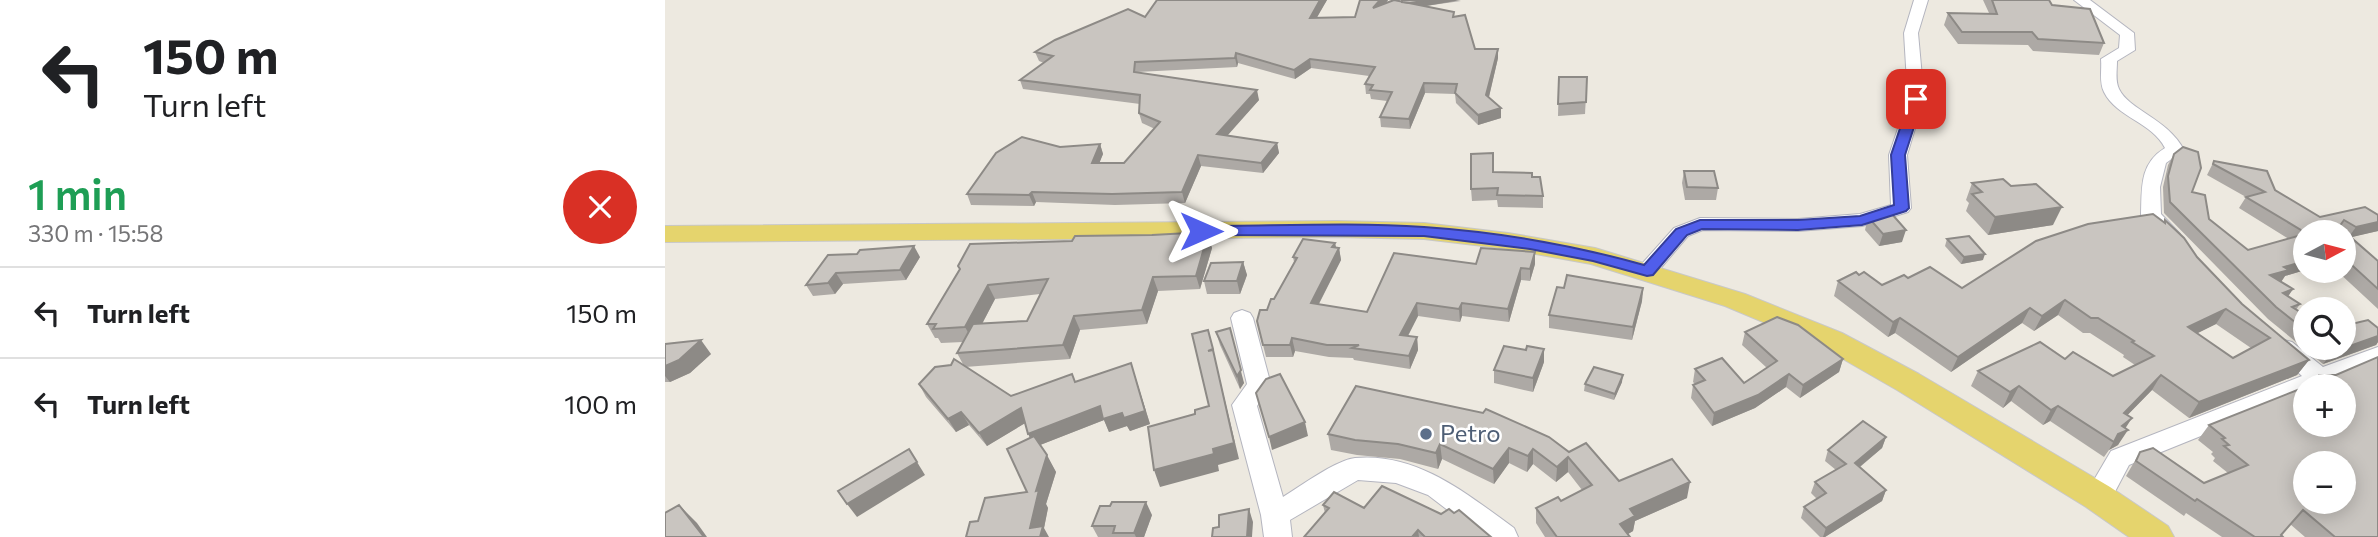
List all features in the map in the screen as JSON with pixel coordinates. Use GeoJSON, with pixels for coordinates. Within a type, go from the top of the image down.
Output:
{"type":"FeatureCollection","features":[{"type":"Feature","properties":{"kind":"main road"},"geometry":{"type":"LineString","coordinates":[[665,234],[1337,229],[1424,231],[1508,241],[1595,256],[1735,300],[1832,340],[1908,382],[2098,497],[2156,537]]}},
{"type":"Feature","properties":{"kind":"street"},"geometry":{"type":"LineString","coordinates":[[1647,271],[1681,232],[1700,224],[1798,225],[1862,220],[1901,208],[1898,155],[1916,99],[1911,33],[1921,0]]}},
{"type":"Feature","properties":{"kind":"street"},"geometry":{"type":"LineString","coordinates":[[2081,0],[2127,33],[2127,50],[2109,59],[2109,83],[2119,100],[2149,120],[2173,144],[2175,150],[2158,160],[2151,187],[2151,216],[2185,247]]}},
{"type":"Feature","properties":{"kind":"street"},"geometry":{"type":"LineString","coordinates":[[1242,318],[1259,385],[1244,405],[1277,526],[1354,469],[1398,472],[1437,486],[1504,537]]}},
{"type":"Feature","properties":{"kind":"street"},"geometry":{"type":"LineString","coordinates":[[2270,337],[2315,374]]}},
{"type":"Feature","properties":{"kind":"street"},"geometry":{"type":"LineString","coordinates":[[2327,374],[2378,355]]}},
{"type":"Feature","properties":{"kind":"street"},"geometry":{"type":"LineString","coordinates":[[2098,497],[2120,458],[2293,388]]}},
{"type":"Feature","properties":{"kind":"building"},"geometry":{"type":"Polygon","coordinates":[[[1157,0],[1320,0],[1310,18],[1355,17],[1360,0],[1380,0],[1373,8],[1394,0],[1454,12],[1453,17],[1465,15],[1475,49],[1498,49],[1486,95],[1501,108],[1478,115],[1455,93],[1457,84],[1424,83],[1409,119],[1380,117],[1392,92],[1370,90],[1373,85],[1365,84],[1375,67],[1310,59],[1294,70],[1236,53],[1235,58],[1135,62],[1134,72],[1257,90],[1217,134],[1277,143],[1261,163],[1198,155],[1182,192],[967,194],[996,153],[1022,137],[1060,147],[1100,144],[1092,163],[1124,163],[1160,122],[1139,113],[1140,95],[1020,80],[1053,56],[1035,52],[1055,40],[1128,9],[1145,17],[1157,0]]]}},
{"type":"Feature","properties":{"kind":"building"},"geometry":{"type":"Polygon","coordinates":[[[1402,0],[1429,0],[1410,3],[1402,0]]]}},
{"type":"Feature","properties":{"kind":"building"},"geometry":{"type":"Polygon","coordinates":[[[1992,0],[2049,0],[2052,5],[2090,9],[2104,43],[2038,39],[2032,32],[1962,32],[1948,13],[1997,14],[1992,0]]]}},
{"type":"Feature","properties":{"kind":"building"},"geometry":{"type":"Polygon","coordinates":[[[1559,77],[1587,77],[1586,102],[1558,104],[1559,77]]]}},
{"type":"Feature","properties":{"kind":"building"},"geometry":{"type":"Polygon","coordinates":[[[2183,147],[2198,152],[2201,168],[2192,192],[2205,195],[2209,219],[2248,250],[2293,237],[2293,264],[2284,267],[2289,270],[2270,275],[2293,289],[2283,293],[2293,299],[2293,320],[2170,202],[2168,176],[2174,154],[2183,147]]]}},
{"type":"Feature","properties":{"kind":"building"},"geometry":{"type":"Polygon","coordinates":[[[1493,153],[1493,172],[1532,173],[1532,177],[1540,177],[1543,196],[1497,195],[1498,188],[1471,189],[1471,154],[1493,153]]]}},
{"type":"Feature","properties":{"kind":"building"},"geometry":{"type":"Polygon","coordinates":[[[2214,161],[2267,171],[2275,190],[2320,217],[2365,207],[2378,215],[2378,222],[2356,227],[2356,220],[2293,220],[2293,225],[2246,197],[2265,192],[2213,164],[2214,161]]]}},
{"type":"Feature","properties":{"kind":"building"},"geometry":{"type":"Polygon","coordinates":[[[1684,171],[1714,171],[1718,188],[1687,187],[1684,171]]]}},
{"type":"Feature","properties":{"kind":"building"},"geometry":{"type":"Polygon","coordinates":[[[2003,179],[2011,186],[2036,184],[2062,207],[1995,217],[1972,194],[1982,192],[1972,183],[2003,179]]]}},
{"type":"Feature","properties":{"kind":"building"},"geometry":{"type":"Polygon","coordinates":[[[1891,213],[1906,230],[1883,234],[1868,217],[1891,213]]]}},
{"type":"Feature","properties":{"kind":"building"},"geometry":{"type":"Polygon","coordinates":[[[2153,214],[2165,223],[2165,220],[2184,238],[2197,257],[2242,304],[2293,347],[2293,360],[2309,360],[2199,402],[2161,375],[2124,413],[2132,418],[2122,426],[2128,430],[2118,434],[2114,442],[2058,406],[2051,410],[2019,386],[2010,392],[1978,371],[2040,342],[2065,359],[2073,352],[2113,376],[2154,356],[2098,318],[2091,318],[2065,300],[2042,316],[2030,308],[1958,357],[1900,318],[1893,322],[1838,281],[1856,272],[1859,275],[1864,272],[1882,285],[1904,275],[1908,278],[1930,267],[1962,288],[2036,241],[2088,224],[2153,214]],[[2226,309],[2188,327],[2233,358],[2270,338],[2226,309]]]}},
{"type":"Feature","properties":{"kind":"building"},"geometry":{"type":"Polygon","coordinates":[[[1206,232],[1205,235],[1208,234],[1196,276],[1153,277],[1142,310],[1074,316],[1063,345],[957,353],[973,324],[1027,321],[1048,279],[988,285],[965,327],[933,329],[936,324],[927,324],[960,269],[958,266],[970,244],[1072,241],[1075,236],[1206,232]]]}},
{"type":"Feature","properties":{"kind":"building"},"geometry":{"type":"Polygon","coordinates":[[[1969,236],[1985,254],[1964,257],[1947,239],[1969,236]]]}},
{"type":"Feature","properties":{"kind":"building"},"geometry":{"type":"Polygon","coordinates":[[[1303,239],[1335,243],[1332,247],[1339,248],[1311,303],[1367,312],[1394,253],[1476,264],[1481,248],[1535,252],[1530,269],[1521,268],[1508,309],[1462,303],[1459,309],[1417,303],[1400,335],[1417,337],[1409,356],[1352,348],[1359,345],[1327,345],[1292,338],[1290,345],[1263,345],[1257,321],[1260,310],[1267,310],[1271,299],[1274,299],[1297,258],[1293,257],[1303,239]]]}},
{"type":"Feature","properties":{"kind":"building"},"geometry":{"type":"Polygon","coordinates":[[[2356,242],[2378,261],[2378,289],[2356,269],[2356,242]]]}},
{"type":"Feature","properties":{"kind":"building"},"geometry":{"type":"Polygon","coordinates":[[[914,246],[900,270],[836,273],[828,283],[806,285],[828,255],[914,246]]]}},
{"type":"Feature","properties":{"kind":"building"},"geometry":{"type":"Polygon","coordinates":[[[1243,262],[1237,281],[1204,281],[1211,263],[1243,262]]]}},
{"type":"Feature","properties":{"kind":"building"},"geometry":{"type":"Polygon","coordinates":[[[1567,275],[1643,288],[1633,327],[1549,315],[1557,287],[1564,288],[1567,275]]]}},
{"type":"Feature","properties":{"kind":"building"},"geometry":{"type":"Polygon","coordinates":[[[1777,317],[1798,325],[1843,359],[1803,385],[1789,374],[1758,395],[1714,413],[1693,385],[1705,380],[1695,369],[1722,358],[1744,383],[1777,361],[1745,332],[1777,317]]]}},
{"type":"Feature","properties":{"kind":"building"},"geometry":{"type":"Polygon","coordinates":[[[2368,320],[2378,328],[2378,336],[2356,344],[2356,323],[2368,320]]]}},
{"type":"Feature","properties":{"kind":"building"},"geometry":{"type":"Polygon","coordinates":[[[1230,328],[1241,370],[1237,376],[1216,332],[1230,328]]]}},
{"type":"Feature","properties":{"kind":"building"},"geometry":{"type":"Polygon","coordinates":[[[1208,330],[1213,349],[1208,351],[1213,350],[1234,443],[1213,449],[1214,454],[1154,470],[1148,427],[1195,414],[1195,410],[1209,406],[1192,334],[1208,330]]]}},
{"type":"Feature","properties":{"kind":"building"},"geometry":{"type":"Polygon","coordinates":[[[701,340],[679,360],[665,366],[665,344],[701,340]]]}},
{"type":"Feature","properties":{"kind":"building"},"geometry":{"type":"Polygon","coordinates":[[[1504,346],[1526,350],[1527,346],[1544,349],[1533,378],[1494,370],[1504,346]]]}},
{"type":"Feature","properties":{"kind":"building"},"geometry":{"type":"Polygon","coordinates":[[[2378,357],[2378,537],[2335,537],[2308,514],[2356,514],[2356,451],[2293,451],[2293,514],[2299,514],[2281,535],[2283,537],[2255,537],[2136,461],[2140,452],[2153,448],[2204,483],[2248,465],[2224,446],[2229,445],[2222,439],[2225,438],[2209,425],[2293,392],[2293,437],[2356,437],[2356,374],[2338,374],[2378,357]]]}},
{"type":"Feature","properties":{"kind":"building"},"geometry":{"type":"Polygon","coordinates":[[[954,359],[1011,396],[1072,374],[1075,382],[1131,363],[1145,411],[1124,418],[1122,413],[1103,419],[1100,406],[1028,434],[1021,408],[979,433],[961,412],[948,419],[919,384],[935,367],[951,365],[954,359]]]}},
{"type":"Feature","properties":{"kind":"building"},"geometry":{"type":"Polygon","coordinates":[[[1594,367],[1623,375],[1615,394],[1585,384],[1594,367]]]}},
{"type":"Feature","properties":{"kind":"building"},"geometry":{"type":"Polygon","coordinates":[[[1280,374],[1305,422],[1269,437],[1256,393],[1266,379],[1280,374]]]}},
{"type":"Feature","properties":{"kind":"building"},"geometry":{"type":"Polygon","coordinates":[[[1356,386],[1483,413],[1486,409],[1549,437],[1569,452],[1586,443],[1619,481],[1672,459],[1690,482],[1630,509],[1635,516],[1620,524],[1630,537],[1557,537],[1536,508],[1558,497],[1561,501],[1592,485],[1568,457],[1557,467],[1533,449],[1528,456],[1509,448],[1493,469],[1440,444],[1436,453],[1398,444],[1355,440],[1328,434],[1356,386]]]}},
{"type":"Feature","properties":{"kind":"building"},"geometry":{"type":"Polygon","coordinates":[[[1863,421],[1886,437],[1855,463],[1886,490],[1826,528],[1804,507],[1826,493],[1815,482],[1846,464],[1828,450],[1863,421]]]}},
{"type":"Feature","properties":{"kind":"building"},"geometry":{"type":"Polygon","coordinates":[[[1034,436],[1047,455],[1036,491],[1039,490],[1030,528],[1043,526],[1040,537],[966,537],[970,522],[978,521],[985,498],[1027,492],[1007,449],[1034,436]]]}},
{"type":"Feature","properties":{"kind":"building"},"geometry":{"type":"Polygon","coordinates":[[[909,449],[917,462],[847,504],[838,491],[909,449]]]}},
{"type":"Feature","properties":{"kind":"building"},"geometry":{"type":"Polygon","coordinates":[[[1382,486],[1441,514],[1449,509],[1454,513],[1459,510],[1491,537],[1425,537],[1418,530],[1412,537],[1304,537],[1329,508],[1323,505],[1334,492],[1364,508],[1382,486]]]}},
{"type":"Feature","properties":{"kind":"building"},"geometry":{"type":"Polygon","coordinates":[[[1112,502],[1146,502],[1134,533],[1113,533],[1115,526],[1092,526],[1100,506],[1110,506],[1112,502]]]}},
{"type":"Feature","properties":{"kind":"building"},"geometry":{"type":"Polygon","coordinates":[[[679,505],[704,537],[665,537],[665,513],[679,505]]]}},
{"type":"Feature","properties":{"kind":"building"},"geometry":{"type":"Polygon","coordinates":[[[1249,509],[1247,537],[1212,537],[1213,528],[1219,527],[1219,515],[1249,509]]]}},
{"type":"Feature","properties":{"kind":"place","name":"Petro"},"geometry":{"type":"Point","coordinates":[1426,434]}},
{"type":"Feature","properties":{"kind":"route"},"geometry":{"type":"LineString","coordinates":[[1201,231],[1424,231],[1530,244],[1595,256],[1647,271],[1681,232],[1700,224],[1798,225],[1862,220],[1901,208],[1898,155],[1916,99]]}}]}
